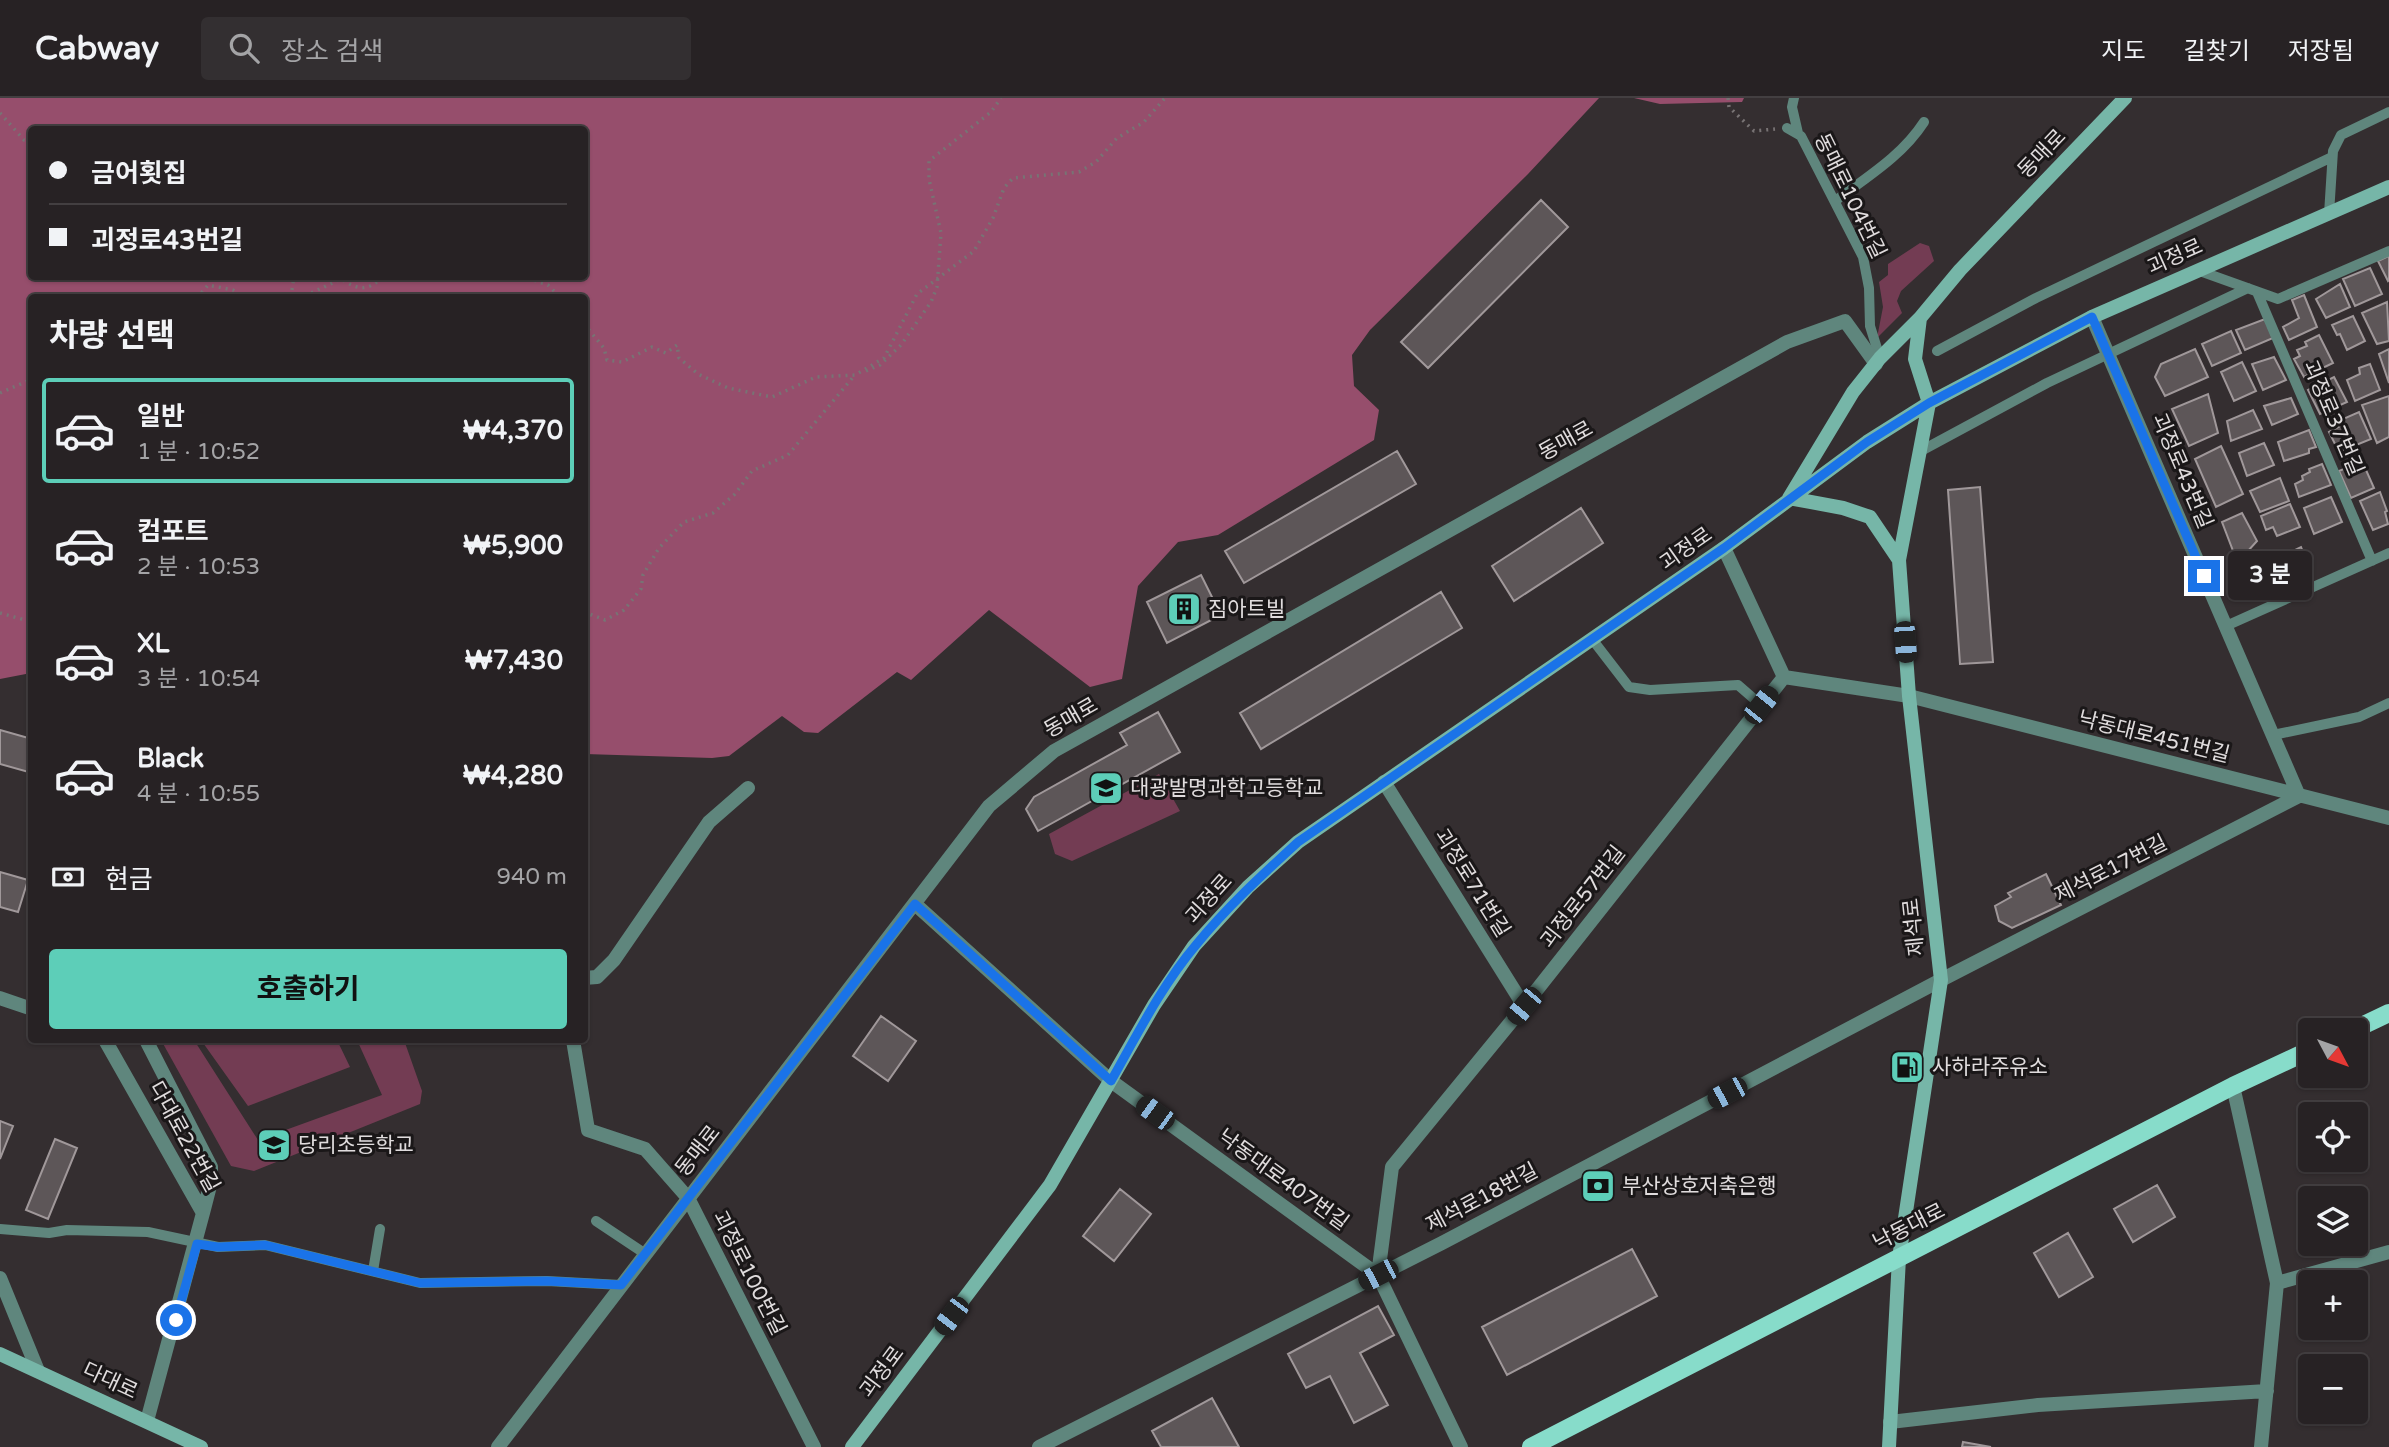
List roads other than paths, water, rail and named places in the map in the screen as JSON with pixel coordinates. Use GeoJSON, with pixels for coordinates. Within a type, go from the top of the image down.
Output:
{"type":"FeatureCollection","features":[{"type":"Feature","properties":{"kind":"main road","name":"동매로"},"geometry":{"type":"LineString","coordinates":[[1790,498],[1853,392],[1878,361],[1920,318],[1959,270],[2124,98]]}},
{"type":"Feature","properties":{"kind":"main road","name":"괴정로"},"geometry":{"type":"LineString","coordinates":[[852,1447],[1050,1185],[1154,1005],[1195,946],[1248,887],[1298,842],[1724,548],[1867,442],[1929,403],[2092,317],[2389,187]]}},
{"type":"Feature","properties":{"kind":"main road"},"geometry":{"type":"LineString","coordinates":[[1920,318],[1915,359],[1929,403]]}},
{"type":"Feature","properties":{"kind":"main road","name":"제석로"},"geometry":{"type":"LineString","coordinates":[[1889,1447],[1899,1258],[1941,980],[1909,696],[1899,560],[1929,403]]}},
{"type":"Feature","properties":{"kind":"main road"},"geometry":{"type":"LineString","coordinates":[[1790,498],[1843,508],[1870,517],[1899,560]]}},
{"type":"Feature","properties":{"kind":"main road"},"geometry":{"type":"LineString","coordinates":[[2368,1023],[2389,1013]]}},
{"type":"Feature","properties":{"kind":"main road","name":"낙동대로"},"geometry":{"type":"LineString","coordinates":[[1531,1447],[2298,1056]]}},
{"type":"Feature","properties":{"kind":"main road","name":"다대로"},"geometry":{"type":"LineString","coordinates":[[0,1353],[201,1447]]}},
{"type":"Feature","properties":{"kind":"street","name":"괴정로43번길"},"geometry":{"type":"LineString","coordinates":[[2092,317],[2300,796]]}},
{"type":"Feature","properties":{"kind":"street","name":"동매로"},"geometry":{"type":"LineString","coordinates":[[498,1447],[989,806],[1054,751],[1787,342],[1845,321],[1878,361]]}},
{"type":"Feature","properties":{"kind":"street"},"geometry":{"type":"LineString","coordinates":[[1724,548],[1784,677]]}},
{"type":"Feature","properties":{"kind":"street","name":"낙동대로451번길"},"geometry":{"type":"LineString","coordinates":[[1784,677],[1909,696],[2389,818]]}},
{"type":"Feature","properties":{"kind":"street","name":"괴정로57번길"},"geometry":{"type":"LineString","coordinates":[[1378,1275],[1392,1167],[1524,1006],[1784,677]]}},
{"type":"Feature","properties":{"kind":"street","name":"괴정로71번길"},"geometry":{"type":"LineString","coordinates":[[1384,782],[1524,1006]]}},
{"type":"Feature","properties":{"kind":"street"},"geometry":{"type":"LineString","coordinates":[[588,978],[597,977],[614,960],[709,822],[748,788]]}},
{"type":"Feature","properties":{"kind":"street","name":"제석로17번길"},"geometry":{"type":"LineString","coordinates":[[1941,980],[2300,796]]}},
{"type":"Feature","properties":{"kind":"street"},"geometry":{"type":"LineString","coordinates":[[915,904],[1111,1081]]}},
{"type":"Feature","properties":{"kind":"street","name":"제석로18번길"},"geometry":{"type":"LineString","coordinates":[[1039,1447],[1378,1275],[1941,980]]}},
{"type":"Feature","properties":{"kind":"street"},"geometry":{"type":"LineString","coordinates":[[0,998],[28,1008]]}},
{"type":"Feature","properties":{"kind":"street","name":"다대로22번길"},"geometry":{"type":"LineString","coordinates":[[107,1043],[203,1213],[197,1244],[147,1421]]}},
{"type":"Feature","properties":{"kind":"street"},"geometry":{"type":"LineString","coordinates":[[148,1043],[211,1167],[211,1182],[203,1213]]}},
{"type":"Feature","properties":{"kind":"street","name":"괴정로100번길"},"geometry":{"type":"LineString","coordinates":[[574,1043],[589,1130],[645,1149],[688,1198],[814,1447]]}},
{"type":"Feature","properties":{"kind":"street","name":"낙동대로407번길"},"geometry":{"type":"LineString","coordinates":[[1111,1081],[1378,1275],[1461,1447]]}},
{"type":"Feature","properties":{"kind":"street"},"geometry":{"type":"LineString","coordinates":[[2234,1086],[2277,1283],[2261,1447]]}},
{"type":"Feature","properties":{"kind":"street"},"geometry":{"type":"LineString","coordinates":[[2277,1283],[2389,1252]]}},
{"type":"Feature","properties":{"kind":"street"},"geometry":{"type":"LineString","coordinates":[[0,1278],[38,1371]]}},
{"type":"Feature","properties":{"kind":"street"},"geometry":{"type":"LineString","coordinates":[[1890,1422],[2038,1405],[2267,1391]]}},
{"type":"Feature","properties":{"kind":"lane","name":"동매로104번길"},"geometry":{"type":"LineString","coordinates":[[1794,98],[1791,107],[1798,133],[1863,257],[1870,288],[1870,327],[1878,361]]}},
{"type":"Feature","properties":{"kind":"lane"},"geometry":{"type":"LineString","coordinates":[[2329,214],[2332,158],[2340,135],[2389,112]]}},
{"type":"Feature","properties":{"kind":"lane"},"geometry":{"type":"LineString","coordinates":[[1835,201],[1898,152],[1914,137],[1923,122]]}},
{"type":"Feature","properties":{"kind":"lane","name":"동매로104번길"},"geometry":{"type":"LineString","coordinates":[[1787,128],[1798,133]]}},
{"type":"Feature","properties":{"kind":"lane"},"geometry":{"type":"LineString","coordinates":[[1937,351],[2036,298],[2332,158]]}},
{"type":"Feature","properties":{"kind":"lane"},"geometry":{"type":"LineString","coordinates":[[2196,270],[2278,299],[2389,251]]}},
{"type":"Feature","properties":{"kind":"lane"},"geometry":{"type":"LineString","coordinates":[[1919,452],[2047,383],[2253,290]]}},
{"type":"Feature","properties":{"kind":"lane","name":"괴정로37번길"},"geometry":{"type":"LineString","coordinates":[[2253,290],[2372,561]]}},
{"type":"Feature","properties":{"kind":"lane"},"geometry":{"type":"LineString","coordinates":[[2226,626],[2389,553]]}},
{"type":"Feature","properties":{"kind":"lane"},"geometry":{"type":"LineString","coordinates":[[1592,639],[1629,687],[1650,690],[1738,685],[1761,705]]}},
{"type":"Feature","properties":{"kind":"lane"},"geometry":{"type":"LineString","coordinates":[[2273,735],[2359,717],[2389,703]]}},
{"type":"Feature","properties":{"kind":"lane"},"geometry":{"type":"LineString","coordinates":[[596,1221],[644,1253]]}},
{"type":"Feature","properties":{"kind":"lane"},"geometry":{"type":"LineString","coordinates":[[373,1271],[380,1228]]}},
{"type":"Feature","properties":{"kind":"lane"},"geometry":{"type":"LineString","coordinates":[[0,1229],[48,1233],[67,1230],[148,1232],[218,1247],[265,1245],[420,1283],[547,1281],[621,1285]]}},
{"type":"Feature","properties":{"kind":"place","name":"짐아트빌"},"geometry":{"type":"Point","coordinates":[1184,609]}},
{"type":"Feature","properties":{"kind":"place","name":"대광발명과학고등학교"},"geometry":{"type":"Point","coordinates":[1106,788]}},
{"type":"Feature","properties":{"kind":"place","name":"사하라주유소"},"geometry":{"type":"Point","coordinates":[1907,1067]}},
{"type":"Feature","properties":{"kind":"place","name":"당리초등학교"},"geometry":{"type":"Point","coordinates":[274,1145]}},
{"type":"Feature","properties":{"kind":"place","name":"부산상호저축은행"},"geometry":{"type":"Point","coordinates":[1598,1186]}}]}
